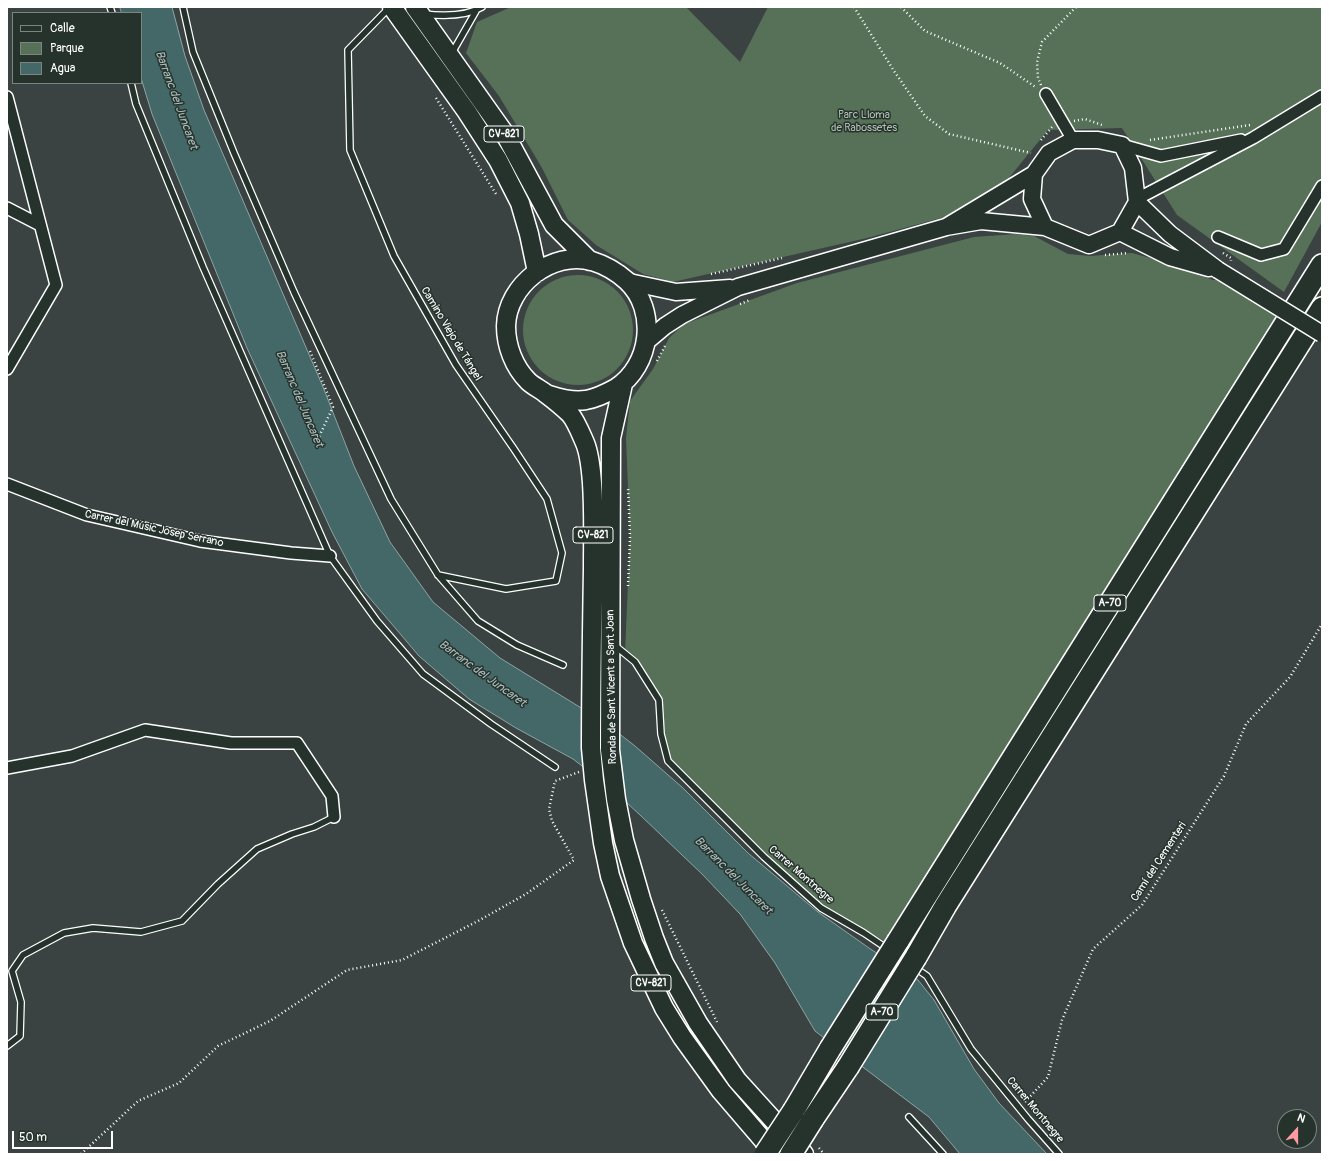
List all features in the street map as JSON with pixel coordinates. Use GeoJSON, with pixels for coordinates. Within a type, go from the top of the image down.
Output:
{"type":"FeatureCollection","features":[{"type":"Feature","properties":{"kind":"highway","name":"A-70"},"geometry":{"type":"LineString","coordinates":[[766,1154],[830,1049],[1322,265]]}},
{"type":"Feature","properties":{"kind":"highway","name":"A-70"},"geometry":{"type":"LineString","coordinates":[[791,1154],[848,1067],[946,906],[1322,308]]}},
{"type":"Feature","properties":{"kind":"main road","name":"CV-821"},"geometry":{"type":"LineString","coordinates":[[391,7],[467,112],[498,160],[520,203],[529,234],[537,272]]}},
{"type":"Feature","properties":{"kind":"main road","name":"Ronda de Sant Vicent a Sant Joan"},"geometry":{"type":"LineString","coordinates":[[417,10],[504,134],[554,225],[590,261]]}},
{"type":"Feature","properties":{"kind":"main road","name":"CV-821"},"geometry":{"type":"LineString","coordinates":[[946,227],[1034,174],[1049,153],[1073,140],[1098,140],[1122,145]]}},
{"type":"Feature","properties":{"kind":"main road"},"geometry":{"type":"LineString","coordinates":[[1122,145],[1132,168],[1137,201],[1170,234],[1223,273],[1322,334]]}},
{"type":"Feature","properties":{"kind":"main road"},"geometry":{"type":"LineString","coordinates":[[1034,174],[1032,199],[1044,227]]}},
{"type":"Feature","properties":{"kind":"main road"},"geometry":{"type":"LineString","coordinates":[[1137,201],[1120,232],[1170,257],[1223,273]]}},
{"type":"Feature","properties":{"kind":"main road","name":"CV-821"},"geometry":{"type":"LineString","coordinates":[[646,342],[665,326],[682,315],[738,287],[946,227],[981,221],[1044,227],[1089,245],[1120,232]]}},
{"type":"Feature","properties":{"kind":"main road","name":"Ronda de Sant Vicent a Sant Joan"},"geometry":{"type":"LineString","coordinates":[[546,394],[566,400],[586,400],[605,394],[622,384],[634,372],[642,357],[646,342],[646,320],[640,300],[629,282],[611,269],[590,261],[572,260],[553,263],[537,272],[521,286],[511,304],[506,325],[508,346],[516,366],[529,382],[571,415],[585,444],[591,469],[593,498],[591,748],[587,776],[604,843],[610,876],[633,943],[664,1008],[682,1037],[721,1091],[775,1154]]}},
{"type":"Feature","properties":{"kind":"main road","name":"CV-821"},"geometry":{"type":"LineString","coordinates":[[629,282],[676,292],[738,287]]}},
{"type":"Feature","properties":{"kind":"main road","name":"Ronda de Sant Vicent a Sant Joan"},"geometry":{"type":"LineString","coordinates":[[622,384],[611,438],[610,750],[616,799],[624,840],[641,899],[664,963],[698,1023],[737,1080],[810,1150]]}},
{"type":"Feature","properties":{"kind":"street"},"geometry":{"type":"LineString","coordinates":[[1046,94],[1073,140]]}},
{"type":"Feature","properties":{"kind":"street"},"geometry":{"type":"LineString","coordinates":[[1137,201],[1253,138],[1322,96]]}},
{"type":"Feature","properties":{"kind":"street"},"geometry":{"type":"LineString","coordinates":[[7,97],[56,285],[7,369]]}},
{"type":"Feature","properties":{"kind":"street"},"geometry":{"type":"LineString","coordinates":[[1122,145],[1161,156],[1253,138]]}},
{"type":"Feature","properties":{"kind":"street"},"geometry":{"type":"LineString","coordinates":[[1218,237],[1262,255],[1284,249],[1322,186]]}},
{"type":"Feature","properties":{"kind":"street"},"geometry":{"type":"LineString","coordinates":[[7,208],[40,225]]}},
{"type":"Feature","properties":{"kind":"street","name":"Carrer del Músic Josep Serrano"},"geometry":{"type":"LineString","coordinates":[[7,484],[87,515],[200,541],[291,553],[330,556]]}},
{"type":"Feature","properties":{"kind":"street"},"geometry":{"type":"LineString","coordinates":[[7,768],[72,756],[145,730],[231,743],[297,742],[332,796],[334,818]]}},
{"type":"Feature","properties":{"kind":"lane"},"geometry":{"type":"LineString","coordinates":[[183,7],[193,52],[234,153],[294,292],[391,499],[438,575],[478,621],[517,645],[563,665]]}},
{"type":"Feature","properties":{"kind":"lane","name":"Camino Viejo de Tángel"},"geometry":{"type":"LineString","coordinates":[[391,7],[348,50],[350,150],[394,256],[405,276],[456,365],[547,499],[562,553],[556,581],[506,589],[438,575]]}},
{"type":"Feature","properties":{"kind":"lane"},"geometry":{"type":"LineString","coordinates":[[450,57],[476,11],[482,7]]}},
{"type":"Feature","properties":{"kind":"lane"},"geometry":{"type":"LineString","coordinates":[[417,10],[440,16],[476,11]]}},
{"type":"Feature","properties":{"kind":"lane"},"geometry":{"type":"LineString","coordinates":[[131,84],[136,104],[203,267],[330,556],[377,621],[423,674],[491,724],[555,767]]}},
{"type":"Feature","properties":{"kind":"lane","name":"Carrer Montnegre"},"geometry":{"type":"LineString","coordinates":[[611,642],[635,662],[659,700],[661,734],[668,761],[764,857],[821,908],[864,933],[927,976],[971,1050],[1059,1154]]}},
{"type":"Feature","properties":{"kind":"lane"},"geometry":{"type":"LineString","coordinates":[[7,1046],[20,1036],[21,1002],[12,971],[23,955],[64,933],[93,928],[141,932],[182,921],[218,884],[257,849],[292,834],[314,828],[334,818]]}},
{"type":"Feature","properties":{"kind":"lane"},"geometry":{"type":"LineString","coordinates":[[909,1117],[943,1154]]}},
{"type":"Feature","properties":{"kind":"path"},"geometry":{"type":"LineString","coordinates":[[854,7],[894,71],[925,116],[949,134],[1030,153]]}},
{"type":"Feature","properties":{"kind":"path"},"geometry":{"type":"LineString","coordinates":[[901,7],[925,32],[1000,63],[1046,94]]}},
{"type":"Feature","properties":{"kind":"path"},"geometry":{"type":"LineString","coordinates":[[1046,94],[1038,78],[1037,62],[1042,42],[1076,7]]}},
{"type":"Feature","properties":{"kind":"path"},"geometry":{"type":"LineString","coordinates":[[1156,139],[1161,156]]}},
{"type":"Feature","properties":{"kind":"path"},"geometry":{"type":"LineString","coordinates":[[1219,251],[1231,258],[1223,273]]}},
{"type":"Feature","properties":{"kind":"path"},"geometry":{"type":"LineString","coordinates":[[1104,255],[1132,253]]}},
{"type":"Feature","properties":{"kind":"path"},"geometry":{"type":"LineString","coordinates":[[734,306],[755,298]]}},
{"type":"Feature","properties":{"kind":"path"},"geometry":{"type":"LineString","coordinates":[[314,334],[308,346],[333,407],[317,441]]}},
{"type":"Feature","properties":{"kind":"path"},"geometry":{"type":"LineString","coordinates":[[657,362],[670,338]]}},
{"type":"Feature","properties":{"kind":"path"},"geometry":{"type":"LineString","coordinates":[[627,591],[630,537],[628,484]]}},
{"type":"Feature","properties":{"kind":"path","name":"Camí del Cementeri"},"geometry":{"type":"LineString","coordinates":[[1020,1109],[1048,1077],[1062,1020],[1094,949],[1142,905],[1224,776],[1246,724],[1290,676],[1322,624]]}},
{"type":"Feature","properties":{"kind":"path"},"geometry":{"type":"LineString","coordinates":[[81,1154],[138,1101],[179,1083],[218,1046],[270,1021],[347,970],[402,960],[478,921],[526,894],[574,860],[552,821],[549,809],[555,781],[587,776]]}},
{"type":"Feature","properties":{"kind":"path"},"geometry":{"type":"LineString","coordinates":[[659,904],[719,1025]]}},
{"type":"Feature","properties":{"kind":"path"},"geometry":{"type":"LineString","coordinates":[[810,1150],[824,1154]]}},
{"type":"Feature","properties":{"kind":"green space","name":"Parc Lloma de Rabossetes"},"geometry":{"type":"Polygon","coordinates":[[[511,7],[686,7],[740,62],[768,7],[1322,7],[1322,222],[1284,292],[1177,215],[1122,128],[1048,130],[1008,179],[945,217],[867,238],[673,282],[643,274],[596,245],[568,220],[542,168],[499,96],[466,53],[477,22],[511,7]]]}},
{"type":"Feature","properties":{"kind":"green space"},"geometry":{"type":"Polygon","coordinates":[[[1016,234],[1034,236],[1068,254],[1090,256],[1132,253],[1168,263],[1213,280],[1225,279],[1279,316],[884,941],[822,905],[764,857],[668,761],[661,734],[659,700],[635,662],[625,653],[630,537],[626,438],[630,401],[653,369],[669,338],[684,324],[797,283],[974,237],[1016,234]]]}},
{"type":"Feature","properties":{"kind":"green space"},"geometry":{"type":"Polygon","coordinates":[[[578,275],[599,279],[609,284],[617,291],[624,299],[629,309],[633,330],[629,351],[624,361],[617,369],[609,376],[599,381],[578,385],[557,381],[547,376],[539,369],[532,361],[527,351],[523,330],[527,309],[532,299],[539,291],[547,284],[557,279],[578,275]]]}},
{"type":"Feature","properties":{"kind":"water","name":"Barranc del Juncaret"},"geometry":{"type":"Polygon","coordinates":[[[120,7],[172,7],[185,56],[204,110],[323,387],[354,466],[390,542],[433,602],[500,658],[604,722],[635,746],[683,788],[748,853],[818,912],[918,980],[934,1000],[974,1069],[999,1103],[1047,1154],[960,1154],[929,1117],[815,1031],[775,963],[740,914],[702,874],[640,815],[613,790],[573,759],[516,728],[469,699],[419,656],[362,589],[332,532],[247,348],[152,114],[142,81],[142,12],[122,12],[120,7]]]}}]}
